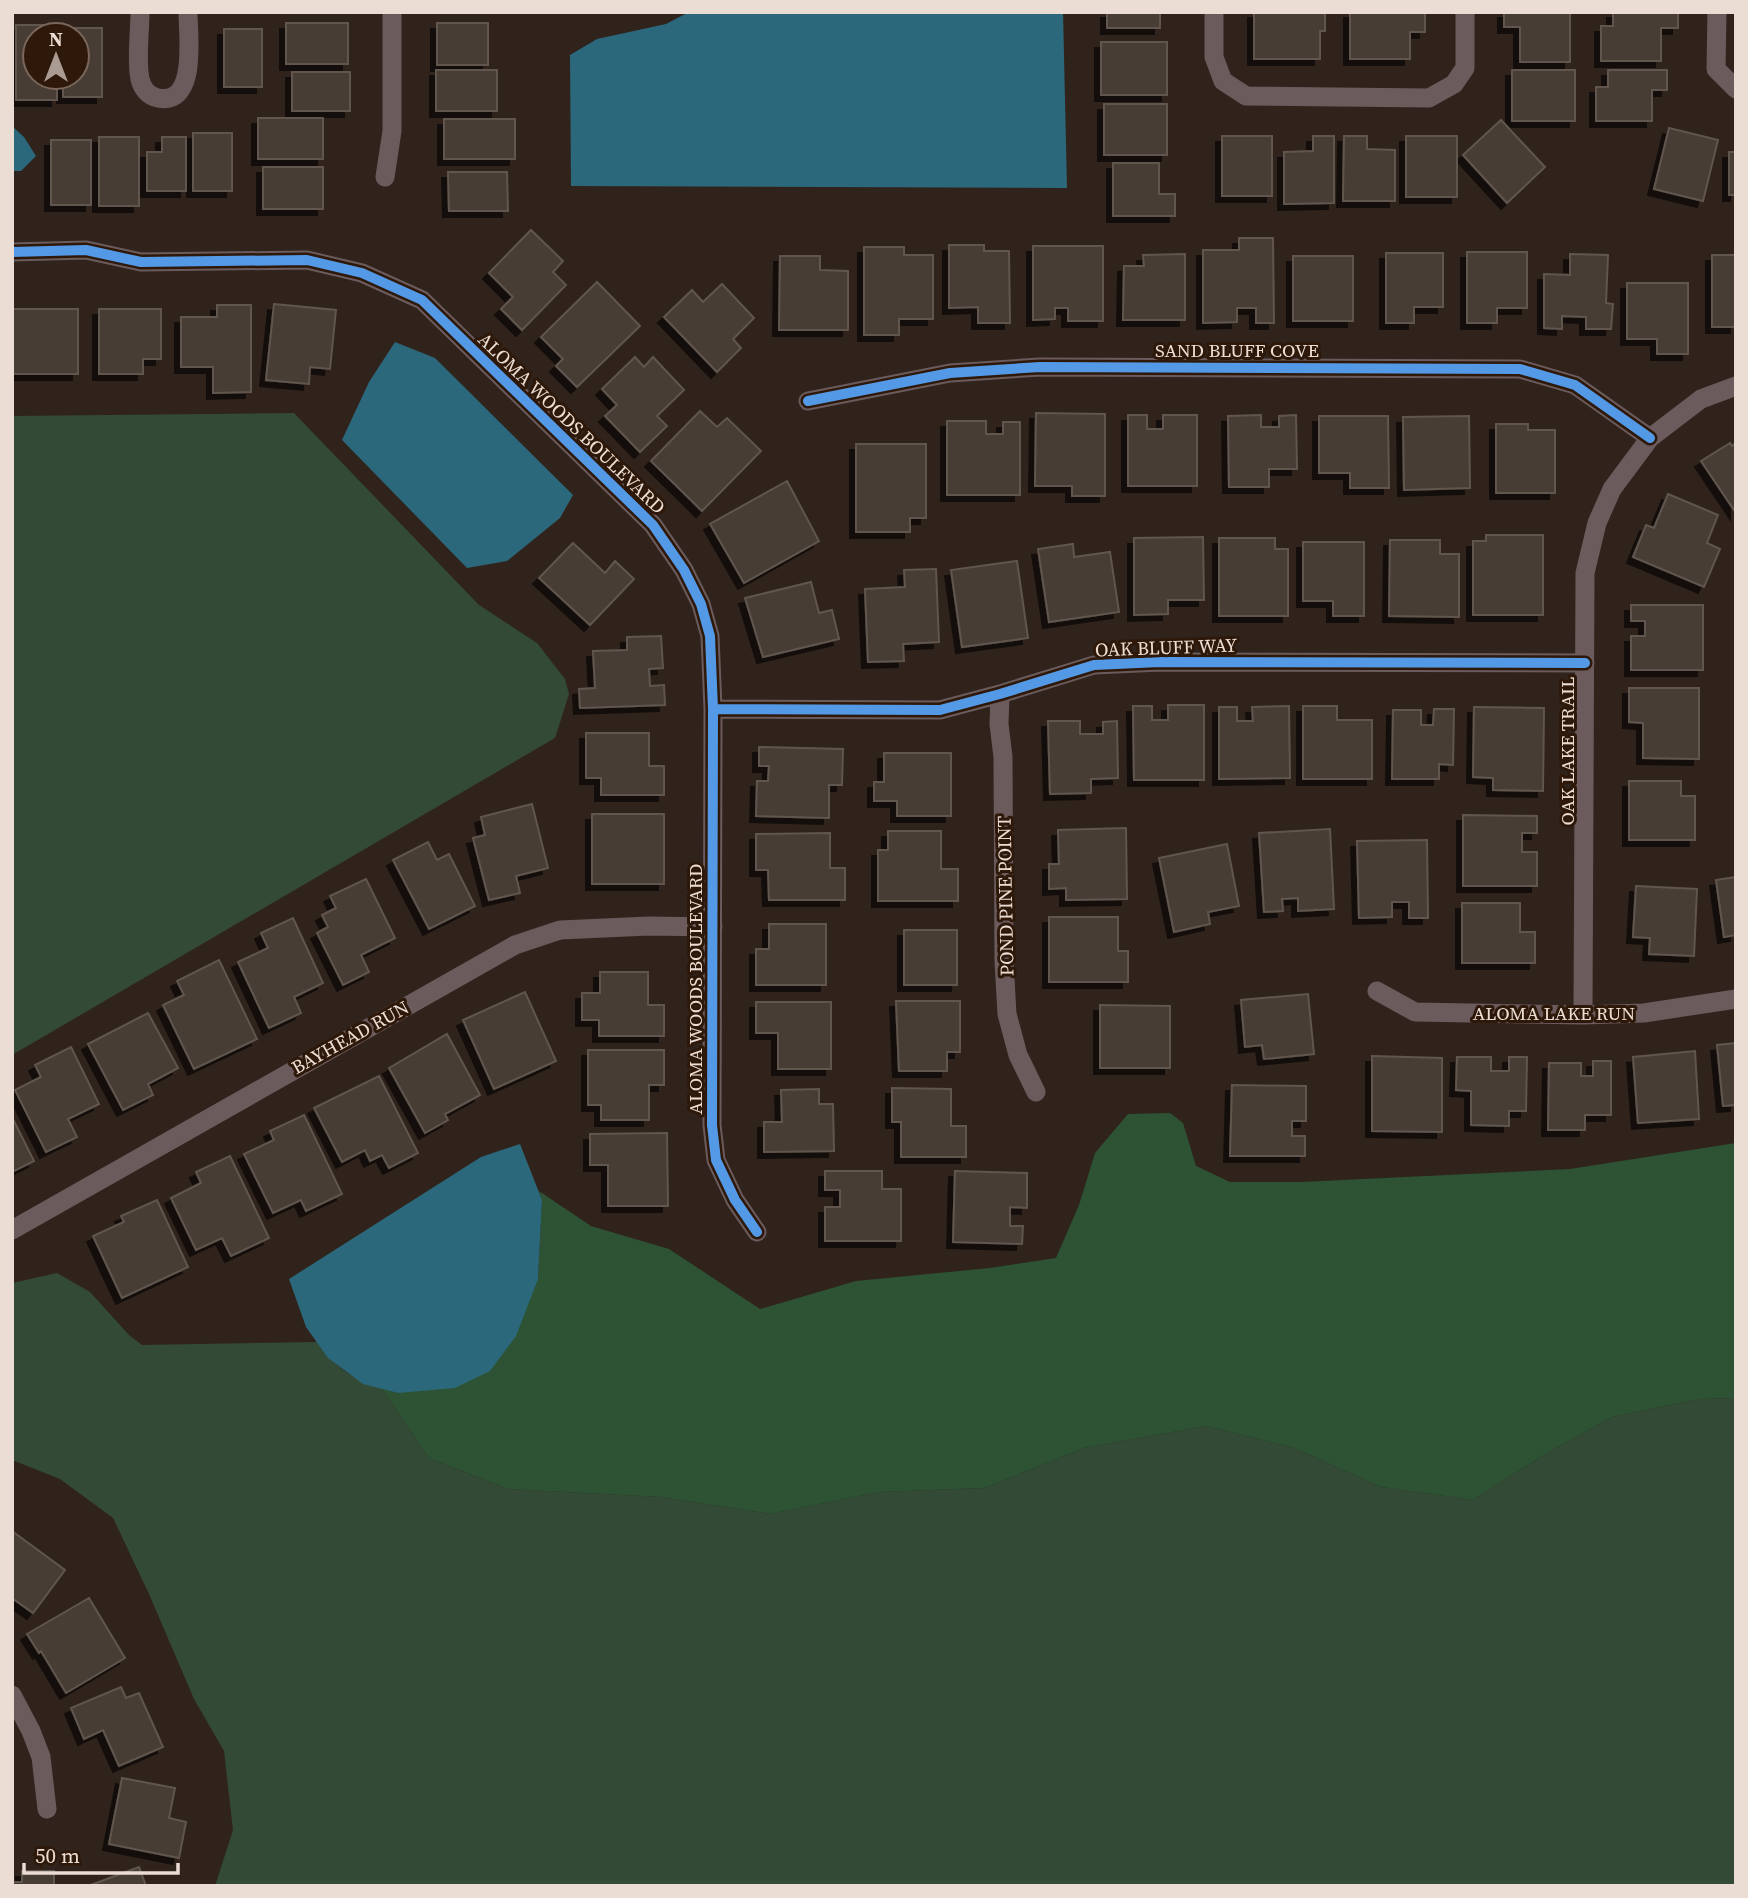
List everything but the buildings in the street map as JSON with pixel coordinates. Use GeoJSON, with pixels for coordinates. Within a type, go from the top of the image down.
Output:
{"type":"FeatureCollection","features":[{"type":"Feature","properties":{"kind":"street"},"geometry":{"type":"LineString","coordinates":[[140,12],[140,78],[149,94],[167,98],[177,94],[188,76],[188,12]]}},
{"type":"Feature","properties":{"kind":"street"},"geometry":{"type":"LineString","coordinates":[[385,177],[391,131],[392,12]]}},
{"type":"Feature","properties":{"kind":"street"},"geometry":{"type":"LineString","coordinates":[[1214,12],[1214,57],[1223,81],[1246,96],[1416,98],[1429,98],[1454,84],[1465,68],[1465,12]]}},
{"type":"Feature","properties":{"kind":"street"},"geometry":{"type":"LineString","coordinates":[[1717,12],[1716,69],[1736,89]]}},
{"type":"Feature","properties":{"kind":"street","name":"ALOMA WOODS BOULEVARD"},"geometry":{"type":"LineString","coordinates":[[12,252],[86,250],[141,262],[307,260],[362,273],[422,300],[653,525],[684,570],[701,604],[710,636],[713,709],[712,1125],[716,1160],[735,1200],[757,1232]]}},
{"type":"Feature","properties":{"kind":"street","name":"SAND BLUFF COVE"},"geometry":{"type":"LineString","coordinates":[[808,401],[950,373],[1040,367],[1520,369],[1575,385],[1650,438]]}},
{"type":"Feature","properties":{"kind":"street","name":"OAK LAKE TRAIL"},"geometry":{"type":"LineString","coordinates":[[1583,1015],[1585,573],[1597,523],[1612,489],[1650,438],[1701,399],[1736,386]]}},
{"type":"Feature","properties":{"kind":"street","name":"OAK BLUFF WAY"},"geometry":{"type":"LineString","coordinates":[[713,709],[940,710],[1094,665],[1160,662],[1585,663]]}},
{"type":"Feature","properties":{"kind":"street","name":"POND PINE POINT"},"geometry":{"type":"LineString","coordinates":[[1000,694],[1007,1014],[1018,1055],[1036,1092]]}},
{"type":"Feature","properties":{"kind":"street","name":"BAYHEAD RUN"},"geometry":{"type":"LineString","coordinates":[[12,1230],[515,945],[560,930],[649,926],[713,928]]}},
{"type":"Feature","properties":{"kind":"street","name":"ALOMA LAKE RUN"},"geometry":{"type":"LineString","coordinates":[[1377,991],[1415,1012],[1583,1015],[1644,1013],[1736,999]]}},
{"type":"Feature","properties":{"kind":"street"},"geometry":{"type":"LineString","coordinates":[[12,1695],[31,1731],[41,1758],[47,1809]]}},
{"type":"Feature","properties":{"kind":"green space"},"geometry":{"type":"Polygon","coordinates":[[[294,413],[479,605],[537,643],[565,679],[569,694],[555,738],[12,1055],[12,416],[294,413]]]}},
{"type":"Feature","properties":{"kind":"green space"},"geometry":{"type":"Polygon","coordinates":[[[1170,1113],[1183,1123],[1196,1166],[1230,1182],[1301,1182],[1570,1169],[1736,1143],[1736,1398],[1700,1399],[1612,1417],[1542,1456],[1473,1500],[1381,1487],[1294,1448],[1206,1426],[1084,1448],[984,1488],[879,1492],[770,1514],[661,1497],[508,1489],[429,1458],[381,1388],[398,1393],[538,1279],[542,1200],[539,1191],[591,1226],[669,1249],[760,1309],[856,1281],[990,1268],[1056,1258],[1079,1205],[1095,1153],[1128,1114],[1170,1113]]]}},
{"type":"Feature","properties":{"kind":"green space"},"geometry":{"type":"Polygon","coordinates":[[[57,1273],[90,1292],[129,1335],[142,1345],[317,1342],[345,1371],[381,1388],[429,1458],[508,1489],[661,1497],[770,1514],[879,1492],[984,1488],[1084,1448],[1206,1426],[1294,1448],[1381,1487],[1473,1500],[1542,1456],[1612,1417],[1700,1399],[1736,1398],[1736,1886],[215,1886],[233,1830],[224,1751],[194,1699],[113,1518],[60,1479],[12,1460],[12,1283],[57,1273]]]}},
{"type":"Feature","properties":{"kind":"water"},"geometry":{"type":"Polygon","coordinates":[[[689,12],[1063,12],[1067,188],[571,186],[570,55],[597,39],[666,24],[689,12]]]}},
{"type":"Feature","properties":{"kind":"water"},"geometry":{"type":"Polygon","coordinates":[[[12,126],[24,137],[36,156],[21,171],[12,171],[12,126]]]}},
{"type":"Feature","properties":{"kind":"water"},"geometry":{"type":"Polygon","coordinates":[[[395,342],[435,358],[573,495],[560,518],[507,561],[467,568],[342,440],[369,382],[395,342]]]}},
{"type":"Feature","properties":{"kind":"water"},"geometry":{"type":"Polygon","coordinates":[[[520,1144],[542,1200],[538,1279],[516,1336],[490,1371],[455,1388],[398,1393],[363,1384],[328,1358],[306,1327],[289,1279],[481,1157],[520,1144]]]}},
{"type":"Feature","properties":{"kind":"cycle path"},"geometry":{"type":"LineString","coordinates":[[12,252],[86,250],[141,262],[307,260],[362,273],[422,300],[653,525],[684,570],[701,604],[710,636],[713,709],[712,1125],[716,1160],[735,1200],[757,1232]]}},
{"type":"Feature","properties":{"kind":"cycle path"},"geometry":{"type":"LineString","coordinates":[[808,401],[950,373],[1040,367],[1520,369],[1575,385],[1650,438]]}},
{"type":"Feature","properties":{"kind":"cycle path"},"geometry":{"type":"LineString","coordinates":[[713,709],[940,710],[1094,665],[1160,662],[1585,663]]}}]}
